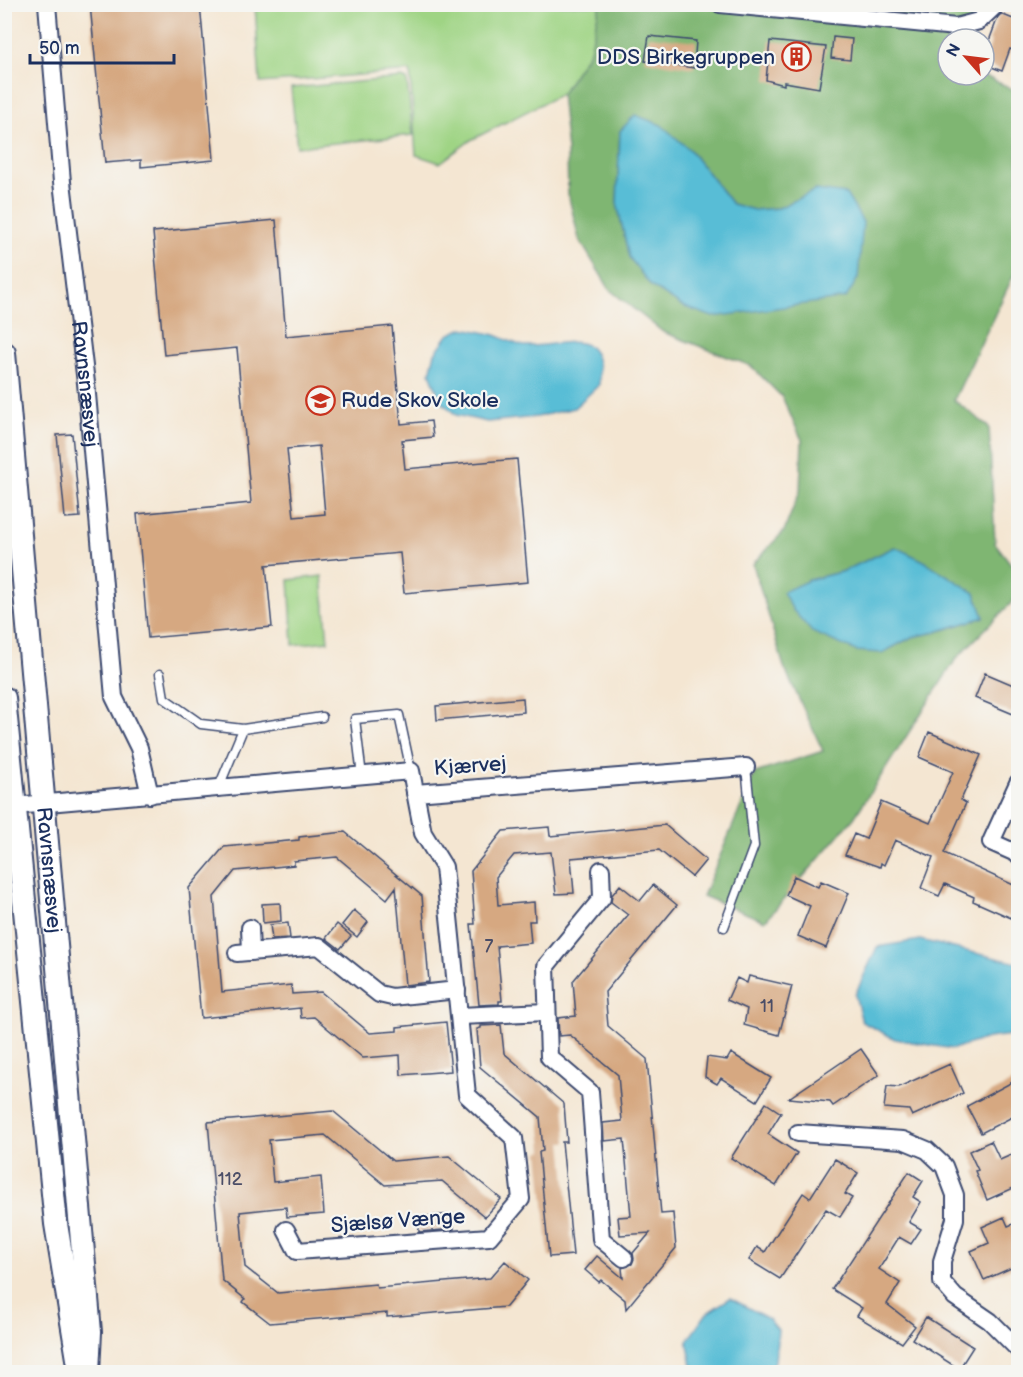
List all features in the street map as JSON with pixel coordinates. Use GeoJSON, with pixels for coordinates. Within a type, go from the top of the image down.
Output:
{"type":"FeatureCollection","features":[{"type":"Feature","properties":{"kind":"main road","name":"Ravnsnæsvej"},"geometry":{"type":"LineString","coordinates":[[5,363],[90,1332],[88,1372]]}},
{"type":"Feature","properties":{"kind":"main road","name":"Ravnsnæsvej"},"geometry":{"type":"LineString","coordinates":[[4,698],[56,1224],[81,1372]]}},
{"type":"Feature","properties":{"kind":"street","name":"Ravnsnæsvej"},"geometry":{"type":"LineString","coordinates":[[47,4],[62,182],[86,383],[114,697],[139,748],[150,795]]}},
{"type":"Feature","properties":{"kind":"street"},"geometry":{"type":"LineString","coordinates":[[720,4],[956,27],[979,21],[997,4]]}},
{"type":"Feature","properties":{"kind":"street","name":"Kjærvej"},"geometry":{"type":"LineString","coordinates":[[15,806],[411,771],[415,793],[746,767]]}},
{"type":"Feature","properties":{"kind":"street"},"geometry":{"type":"LineString","coordinates":[[1018,783],[992,842],[1018,854]]}},
{"type":"Feature","properties":{"kind":"street","name":"Sjælsø Vænge"},"geometry":{"type":"LineString","coordinates":[[286,1230],[297,1251],[489,1237],[521,1199],[514,1138],[467,1095],[444,867],[423,833],[415,793]]}},
{"type":"Feature","properties":{"kind":"street"},"geometry":{"type":"LineString","coordinates":[[601,870],[602,898],[546,966],[549,1057],[590,1092],[602,1239],[624,1258]]}},
{"type":"Feature","properties":{"kind":"street"},"geometry":{"type":"LineString","coordinates":[[250,928],[244,952],[319,946],[379,994],[392,997],[457,990]]}},
{"type":"Feature","properties":{"kind":"street"},"geometry":{"type":"LineString","coordinates":[[460,1016],[547,1012]]}},
{"type":"Feature","properties":{"kind":"street"},"geometry":{"type":"LineString","coordinates":[[798,1133],[903,1140],[927,1150],[944,1166],[955,1195],[955,1219],[942,1261],[942,1282],[955,1297],[990,1321],[1018,1349]]}},
{"type":"Feature","properties":{"kind":"lane"},"geometry":{"type":"LineString","coordinates":[[160,674],[164,698],[201,724],[243,729],[322,717]]}},
{"type":"Feature","properties":{"kind":"lane"},"geometry":{"type":"LineString","coordinates":[[362,776],[355,719],[399,715],[411,771]]}},
{"type":"Feature","properties":{"kind":"lane"},"geometry":{"type":"LineString","coordinates":[[218,789],[243,729]]}},
{"type":"Feature","properties":{"kind":"lane","name":"Kjærvej"},"geometry":{"type":"LineString","coordinates":[[724,927],[754,846],[746,767]]}},
{"type":"Feature","properties":{"kind":"green space"},"geometry":{"type":"Polygon","coordinates":[[[600,4],[985,5],[978,27],[936,27],[936,87],[996,87],[996,81],[1018,92],[1018,266],[954,400],[989,427],[995,543],[1018,573],[1018,596],[956,659],[854,818],[765,921],[703,896],[755,773],[823,751],[784,667],[753,564],[784,531],[800,491],[802,440],[782,397],[751,366],[663,332],[610,290],[579,239],[568,194],[567,151],[561,94],[590,51],[600,4]],[[620,131],[617,203],[629,257],[651,286],[816,190],[779,208],[753,210],[732,204],[690,150],[620,131]],[[895,547],[844,571],[809,580],[882,653],[912,637],[984,617],[895,547]]]}},
{"type":"Feature","properties":{"kind":"green space"},"geometry":{"type":"Polygon","coordinates":[[[255,5],[600,5],[590,51],[561,94],[471,140],[440,163],[416,155],[410,71],[260,83],[255,5]]]}},
{"type":"Feature","properties":{"kind":"green space"},"geometry":{"type":"Polygon","coordinates":[[[402,78],[407,80],[413,135],[297,147],[291,88],[402,78]]]}},
{"type":"Feature","properties":{"kind":"green space"},"geometry":{"type":"Polygon","coordinates":[[[322,576],[328,641],[293,645],[289,580],[322,576]]]}},
{"type":"Feature","properties":{"kind":"water"},"geometry":{"type":"Polygon","coordinates":[[[635,115],[661,125],[690,150],[732,204],[754,210],[779,208],[816,190],[846,194],[863,222],[858,278],[846,298],[713,317],[682,306],[651,286],[629,257],[617,203],[620,131],[635,115]]]}},
{"type":"Feature","properties":{"kind":"water"},"geometry":{"type":"Polygon","coordinates":[[[463,328],[495,335],[525,346],[567,342],[588,346],[595,353],[599,366],[599,385],[574,408],[537,417],[487,422],[456,415],[441,401],[430,373],[435,353],[448,335],[463,328]]]}},
{"type":"Feature","properties":{"kind":"water"},"geometry":{"type":"Polygon","coordinates":[[[895,547],[924,561],[975,593],[984,617],[912,637],[882,653],[856,651],[812,632],[793,610],[783,592],[809,580],[844,571],[895,547]]]}},
{"type":"Feature","properties":{"kind":"water"},"geometry":{"type":"Polygon","coordinates":[[[920,940],[1018,963],[1018,1034],[988,1038],[953,1049],[895,1039],[862,1022],[855,995],[877,947],[920,940]]]}},
{"type":"Feature","properties":{"kind":"water"},"geometry":{"type":"Polygon","coordinates":[[[730,1298],[769,1319],[778,1330],[775,1361],[771,1372],[700,1372],[692,1365],[687,1341],[707,1313],[730,1298]]]}},
{"type":"Feature","properties":{"kind":"building"},"geometry":{"type":"Polygon","coordinates":[[[90,4],[200,4],[214,160],[141,167],[141,160],[105,163],[90,4]]]}},
{"type":"Feature","properties":{"kind":"building"},"geometry":{"type":"Polygon","coordinates":[[[1001,14],[1018,21],[1018,36],[1013,50],[1010,49],[1002,71],[996,69],[994,27],[1001,14]]]}},
{"type":"Feature","properties":{"kind":"building"},"geometry":{"type":"Polygon","coordinates":[[[649,36],[696,41],[694,68],[645,61],[649,36]]]}},
{"type":"Feature","properties":{"kind":"building"},"geometry":{"type":"Polygon","coordinates":[[[833,37],[852,39],[850,60],[831,58],[833,37]]]}},
{"type":"Feature","properties":{"kind":"building","name":"DDS Birkegruppen"},"geometry":{"type":"Polygon","coordinates":[[[770,41],[826,47],[819,88],[784,82],[784,85],[766,80],[770,41]]]}},
{"type":"Feature","properties":{"kind":"building","name":"Rude Skov Skole"},"geometry":{"type":"Polygon","coordinates":[[[276,220],[286,336],[392,326],[401,424],[431,421],[433,437],[402,440],[405,469],[517,459],[528,582],[404,593],[400,553],[266,565],[272,627],[148,638],[137,514],[251,503],[237,348],[164,355],[153,232],[276,220]],[[319,446],[287,449],[294,517],[325,514],[319,446]]]}},
{"type":"Feature","properties":{"kind":"building"},"geometry":{"type":"Polygon","coordinates":[[[72,434],[80,517],[65,518],[57,435],[72,434]]]}},
{"type":"Feature","properties":{"kind":"building"},"geometry":{"type":"Polygon","coordinates":[[[985,673],[1018,687],[1018,716],[975,698],[985,673]]]}},
{"type":"Feature","properties":{"kind":"building"},"geometry":{"type":"Polygon","coordinates":[[[523,698],[524,712],[437,720],[436,706],[523,698]]]}},
{"type":"Feature","properties":{"kind":"building"},"geometry":{"type":"Polygon","coordinates":[[[929,732],[981,755],[961,800],[966,803],[944,853],[1018,887],[1018,921],[973,901],[974,897],[945,884],[939,896],[921,888],[933,857],[895,840],[884,865],[881,863],[880,867],[845,855],[854,834],[866,839],[881,802],[930,823],[953,772],[919,757],[929,732]]]}},
{"type":"Feature","properties":{"kind":"building"},"geometry":{"type":"Polygon","coordinates":[[[665,825],[706,860],[692,877],[659,850],[571,858],[574,893],[556,894],[551,852],[514,855],[496,877],[498,905],[534,902],[535,921],[529,921],[531,943],[497,946],[502,1001],[499,1001],[499,1004],[479,1005],[471,924],[475,924],[471,871],[503,831],[549,827],[550,836],[665,825]]]}},
{"type":"Feature","properties":{"kind":"building"},"geometry":{"type":"Polygon","coordinates":[[[345,832],[422,896],[429,982],[405,985],[396,887],[387,899],[337,857],[294,861],[294,865],[235,871],[214,897],[222,992],[291,985],[292,994],[321,992],[370,1033],[397,1031],[397,1027],[446,1022],[451,1071],[401,1075],[400,1055],[363,1058],[314,1017],[301,1018],[300,1008],[201,1018],[189,888],[224,847],[299,840],[299,837],[345,832]]]}},
{"type":"Feature","properties":{"kind":"building"},"geometry":{"type":"Polygon","coordinates":[[[794,876],[818,887],[821,881],[849,893],[826,948],[798,936],[810,906],[786,895],[794,876]]]}},
{"type":"Feature","properties":{"kind":"building"},"geometry":{"type":"Polygon","coordinates":[[[620,885],[640,901],[653,885],[677,905],[605,992],[608,1026],[647,1059],[661,1214],[673,1213],[676,1248],[626,1309],[625,1300],[585,1270],[597,1256],[623,1278],[622,1268],[632,1264],[633,1253],[650,1233],[620,1235],[618,1217],[631,1216],[624,1139],[604,1141],[603,1123],[622,1121],[618,1075],[570,1035],[559,1036],[558,1018],[576,1016],[573,981],[628,915],[611,902],[612,895],[620,885]]]}},
{"type":"Feature","properties":{"kind":"building"},"geometry":{"type":"Polygon","coordinates":[[[280,903],[281,921],[263,923],[262,904],[280,903]]]}},
{"type":"Feature","properties":{"kind":"building"},"geometry":{"type":"Polygon","coordinates":[[[354,910],[368,922],[357,937],[342,925],[354,910]]]}},
{"type":"Feature","properties":{"kind":"building"},"geometry":{"type":"Polygon","coordinates":[[[288,923],[290,938],[272,939],[270,925],[288,923]]]}},
{"type":"Feature","properties":{"kind":"building"},"geometry":{"type":"Polygon","coordinates":[[[337,924],[351,936],[340,949],[326,938],[337,924]]]}},
{"type":"Feature","properties":{"kind":"building"},"geometry":{"type":"Polygon","coordinates":[[[749,976],[792,986],[779,1035],[744,1025],[747,1009],[727,1000],[737,978],[747,983],[749,976]]]}},
{"type":"Feature","properties":{"kind":"building"},"geometry":{"type":"Polygon","coordinates":[[[501,1025],[504,1053],[564,1104],[567,1142],[562,1142],[573,1255],[549,1257],[539,1152],[543,1151],[540,1117],[480,1067],[477,1029],[481,1026],[501,1025]]]}},
{"type":"Feature","properties":{"kind":"building"},"geometry":{"type":"Polygon","coordinates":[[[861,1049],[879,1075],[833,1106],[830,1102],[789,1098],[861,1049]]]}},
{"type":"Feature","properties":{"kind":"building"},"geometry":{"type":"Polygon","coordinates":[[[731,1053],[771,1078],[757,1101],[721,1078],[717,1084],[705,1077],[707,1057],[727,1060],[731,1053]]]}},
{"type":"Feature","properties":{"kind":"building"},"geometry":{"type":"Polygon","coordinates":[[[950,1064],[963,1093],[912,1116],[909,1110],[884,1108],[887,1086],[899,1087],[950,1064]]]}},
{"type":"Feature","properties":{"kind":"building"},"geometry":{"type":"Polygon","coordinates":[[[1018,1079],[1018,1114],[981,1133],[967,1106],[1018,1079]]]}},
{"type":"Feature","properties":{"kind":"building"},"geometry":{"type":"Polygon","coordinates":[[[766,1103],[781,1113],[768,1134],[797,1153],[776,1186],[731,1158],[766,1103]]]}},
{"type":"Feature","properties":{"kind":"building"},"geometry":{"type":"Polygon","coordinates":[[[333,1111],[393,1161],[449,1156],[501,1199],[485,1217],[442,1181],[385,1185],[325,1135],[269,1140],[273,1182],[321,1177],[324,1214],[287,1217],[286,1207],[240,1212],[245,1267],[278,1293],[376,1284],[377,1288],[490,1278],[505,1261],[528,1280],[506,1307],[387,1317],[387,1313],[270,1323],[243,1302],[245,1299],[222,1280],[208,1122],[333,1111]]]}},
{"type":"Feature","properties":{"kind":"building"},"geometry":{"type":"Polygon","coordinates":[[[991,1141],[1000,1160],[1018,1152],[1018,1186],[987,1200],[975,1171],[978,1170],[969,1151],[991,1141]]]}},
{"type":"Feature","properties":{"kind":"building"},"geometry":{"type":"Polygon","coordinates":[[[835,1159],[858,1173],[845,1194],[852,1198],[840,1217],[826,1209],[780,1279],[749,1260],[757,1247],[765,1252],[803,1193],[810,1198],[835,1159]]]}},
{"type":"Feature","properties":{"kind":"building"},"geometry":{"type":"Polygon","coordinates":[[[909,1172],[923,1181],[913,1197],[921,1202],[909,1222],[921,1229],[911,1244],[899,1237],[879,1269],[900,1283],[887,1304],[915,1326],[902,1343],[857,1316],[862,1308],[832,1289],[909,1172]]]}},
{"type":"Feature","properties":{"kind":"building"},"geometry":{"type":"Polygon","coordinates":[[[453,1214],[454,1229],[419,1232],[418,1217],[453,1214]]]}},
{"type":"Feature","properties":{"kind":"building"},"geometry":{"type":"Polygon","coordinates":[[[1004,1217],[1008,1226],[1018,1222],[1018,1265],[984,1280],[971,1251],[989,1243],[982,1227],[1004,1217]]]}},
{"type":"Feature","properties":{"kind":"building"},"geometry":{"type":"Polygon","coordinates":[[[926,1317],[973,1347],[959,1369],[912,1339],[926,1317]]]}},
{"type":"Feature","properties":{"kind":"place","name":"DDS Birkegruppen"},"geometry":{"type":"Point","coordinates":[796,57]}},
{"type":"Feature","properties":{"kind":"place","name":"Rude Skov Skole"},"geometry":{"type":"Point","coordinates":[320,400]}}]}
